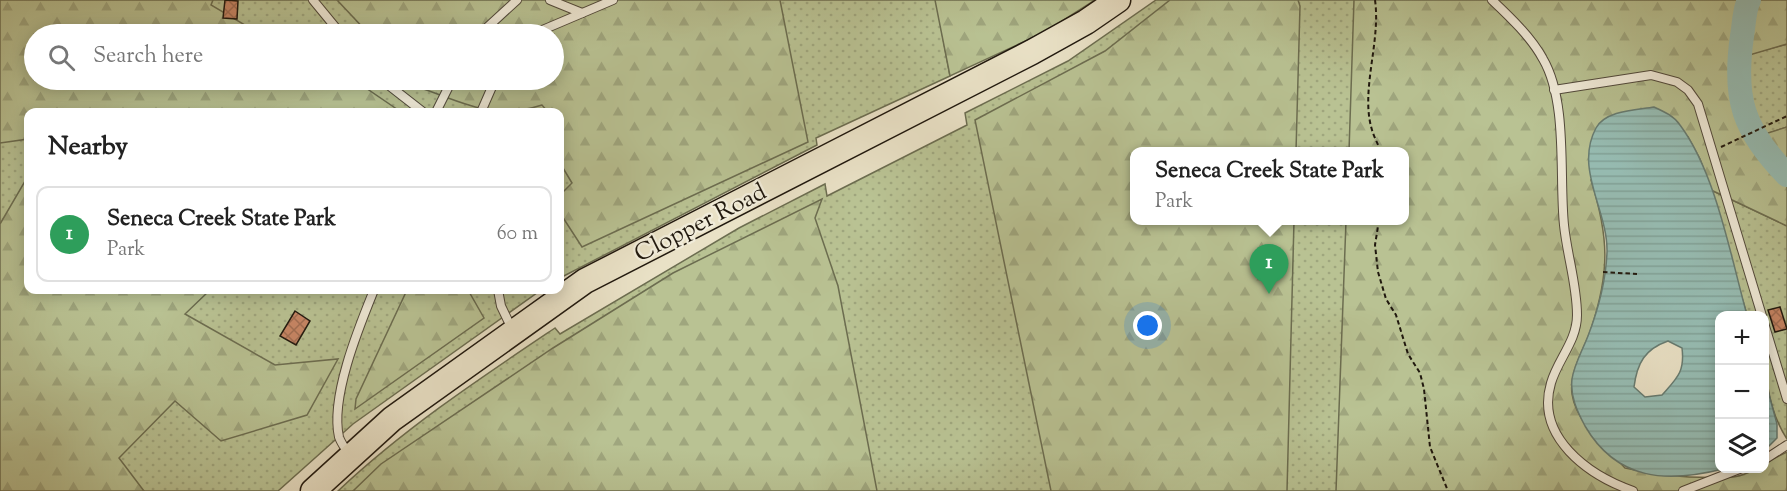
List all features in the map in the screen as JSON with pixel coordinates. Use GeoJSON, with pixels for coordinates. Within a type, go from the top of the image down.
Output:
{"type":"FeatureCollection","features":[{"type":"Feature","properties":{"kind":"main road","name":"Clopper Road"},"geometry":{"type":"LineString","coordinates":[[313,491],[392,419],[513,330],[585,281],[1032,52],[1086,22],[1118,0]]}},
{"type":"Feature","properties":{"kind":"lane"},"geometry":{"type":"LineString","coordinates":[[313,0],[333,24]]}},
{"type":"Feature","properties":{"kind":"lane"},"geometry":{"type":"LineString","coordinates":[[491,24],[517,0]]}},
{"type":"Feature","properties":{"kind":"lane"},"geometry":{"type":"LineString","coordinates":[[550,0],[561,7],[582,13]]}},
{"type":"Feature","properties":{"kind":"lane"},"geometry":{"type":"LineString","coordinates":[[556,24],[613,0]]}},
{"type":"Feature","properties":{"kind":"lane"},"geometry":{"type":"LineString","coordinates":[[1492,0],[1543,58],[1554,90],[1564,224],[1577,317],[1575,333],[1551,383],[1548,405],[1552,426],[1578,461],[1604,479],[1633,491]]}},
{"type":"Feature","properties":{"kind":"lane"},"geometry":{"type":"LineString","coordinates":[[1554,90],[1651,75],[1662,76],[1688,90],[1698,104],[1714,151],[1761,311]]}},
{"type":"Feature","properties":{"kind":"lane"},"geometry":{"type":"LineString","coordinates":[[395,90],[418,108]]}},
{"type":"Feature","properties":{"kind":"lane"},"geometry":{"type":"LineString","coordinates":[[438,108],[447,90]]}},
{"type":"Feature","properties":{"kind":"lane"},"geometry":{"type":"LineString","coordinates":[[483,108],[491,90]]}},
{"type":"Feature","properties":{"kind":"lane"},"geometry":{"type":"LineString","coordinates":[[351,457],[340,440],[337,420],[343,382],[373,294]]}},
{"type":"Feature","properties":{"kind":"lane"},"geometry":{"type":"LineString","coordinates":[[499,294],[501,306],[513,330]]}},
{"type":"Feature","properties":{"kind":"lane"},"geometry":{"type":"LineString","coordinates":[[1769,340],[1787,399]]}},
{"type":"Feature","properties":{"kind":"lane"},"geometry":{"type":"LineString","coordinates":[[1769,457],[1787,445]]}},
{"type":"Feature","properties":{"kind":"lane"},"geometry":{"type":"LineString","coordinates":[[1683,491],[1729,473]]}},
{"type":"Feature","properties":{"kind":"path"},"geometry":{"type":"LineString","coordinates":[[1375,0],[1378,32],[1371,69],[1369,111],[1372,130],[1379,147]]}},
{"type":"Feature","properties":{"kind":"path"},"geometry":{"type":"LineString","coordinates":[[1714,151],[1787,116]]}},
{"type":"Feature","properties":{"kind":"path"},"geometry":{"type":"LineString","coordinates":[[1378,225],[1375,245],[1378,272],[1386,299],[1396,315],[1408,354],[1420,373],[1424,389],[1430,447],[1448,491]]}},
{"type":"Feature","properties":{"kind":"path"},"geometry":{"type":"LineString","coordinates":[[1604,272],[1637,274]]}},
{"type":"Feature","properties":{"kind":"green space"},"geometry":{"type":"Polygon","coordinates":[[[0,0],[936,0],[950,76],[816,138],[817,145],[564,276],[564,108],[24,108],[24,294],[535,294],[353,424],[278,491],[0,491],[0,0]]]}},
{"type":"Feature","properties":{"kind":"green space"},"geometry":{"type":"Polygon","coordinates":[[[0,0],[213,0],[211,5],[243,24],[24,24],[24,90],[369,90],[395,108],[24,108],[24,140],[0,143],[0,0]]]}},
{"type":"Feature","properties":{"kind":"green space"},"geometry":{"type":"Polygon","coordinates":[[[337,0],[780,0],[808,142],[582,247],[564,219],[564,191],[572,183],[564,170],[564,108],[545,108],[542,105],[528,108],[479,108],[426,90],[564,90],[564,24],[360,24],[337,0]]]}},
{"type":"Feature","properties":{"kind":"green space"},"geometry":{"type":"Polygon","coordinates":[[[935,0],[1095,0],[1045,32],[950,76],[935,0]]]}},
{"type":"Feature","properties":{"kind":"green space"},"geometry":{"type":"Polygon","coordinates":[[[1156,0],[1764,0],[1747,55],[1787,44],[1787,127],[1755,138],[1740,103],[1739,75],[1548,107],[1611,491],[338,491],[416,425],[555,328],[560,334],[739,228],[825,184],[827,196],[967,125],[965,113],[1068,61],[1156,0]]]}},
{"type":"Feature","properties":{"kind":"green space"},"geometry":{"type":"Polygon","coordinates":[[[1170,0],[1298,0],[1300,6],[1296,147],[1130,147],[1130,225],[1294,225],[1287,491],[1051,491],[975,120],[1105,51],[1170,0]]]}},
{"type":"Feature","properties":{"kind":"green space"},"geometry":{"type":"Polygon","coordinates":[[[1354,0],[1787,0],[1787,44],[1739,58],[1740,103],[1755,137],[1787,127],[1787,226],[1711,190],[1700,159],[1688,137],[1591,180],[1604,237],[1604,272],[1597,309],[1575,369],[1572,394],[1579,415],[1586,425],[1625,468],[1679,476],[1733,477],[1747,473],[1769,473],[1769,461],[1787,452],[1787,491],[1336,491],[1346,225],[1409,225],[1409,147],[1349,147],[1354,0]]]}},
{"type":"Feature","properties":{"kind":"green space"},"geometry":{"type":"Polygon","coordinates":[[[24,183],[24,294],[206,294],[185,314],[275,365],[338,359],[307,415],[221,441],[175,401],[119,458],[144,491],[0,491],[0,224],[24,183]]]}},
{"type":"Feature","properties":{"kind":"green space"},"geometry":{"type":"Polygon","coordinates":[[[1711,190],[1787,226],[1787,439],[1779,425],[1769,395],[1769,311],[1746,311],[1711,190]]]}},
{"type":"Feature","properties":{"kind":"green space"},"geometry":{"type":"Polygon","coordinates":[[[822,199],[815,218],[838,286],[877,491],[353,491],[381,464],[553,348],[673,273],[822,199]]]}},
{"type":"Feature","properties":{"kind":"green space"},"geometry":{"type":"Polygon","coordinates":[[[405,294],[470,294],[484,318],[355,409],[356,399],[405,294]]]}},
{"type":"Feature","properties":{"kind":"water"},"geometry":{"type":"Polygon","coordinates":[[[1654,107],[1669,114],[1678,122],[1693,145],[1713,191],[1746,311],[1715,311],[1715,471],[1682,476],[1663,476],[1628,467],[1612,458],[1598,444],[1585,426],[1573,397],[1573,374],[1595,316],[1603,284],[1607,252],[1603,221],[1590,174],[1590,143],[1601,122],[1622,112],[1654,107]],[[1668,341],[1653,348],[1640,364],[1634,387],[1645,397],[1662,395],[1679,374],[1683,356],[1682,348],[1668,341]]]}},
{"type":"Feature","properties":{"kind":"water"},"geometry":{"type":"Polygon","coordinates":[[[1769,394],[1777,424],[1777,438],[1769,446],[1769,394]]]}},
{"type":"Feature","properties":{"kind":"building"},"geometry":{"type":"Polygon","coordinates":[[[225,0],[238,1],[237,19],[223,18],[225,0]]]}},
{"type":"Feature","properties":{"kind":"building"},"geometry":{"type":"Polygon","coordinates":[[[1780,307],[1787,329],[1775,332],[1768,310],[1780,307]]]}},
{"type":"Feature","properties":{"kind":"building"},"geometry":{"type":"Polygon","coordinates":[[[295,311],[310,321],[296,345],[280,336],[295,311]]]}},
{"type":"Feature","properties":{"kind":"waterway"},"geometry":{"type":"LineString","coordinates":[[1749,0],[1745,13],[1740,58],[1741,96],[1751,128],[1772,159],[1787,175]]}},
{"type":"Feature","properties":{"kind":"place","name":"Seneca Creek State Park"},"geometry":{"type":"Point","coordinates":[1269,294]}}]}
